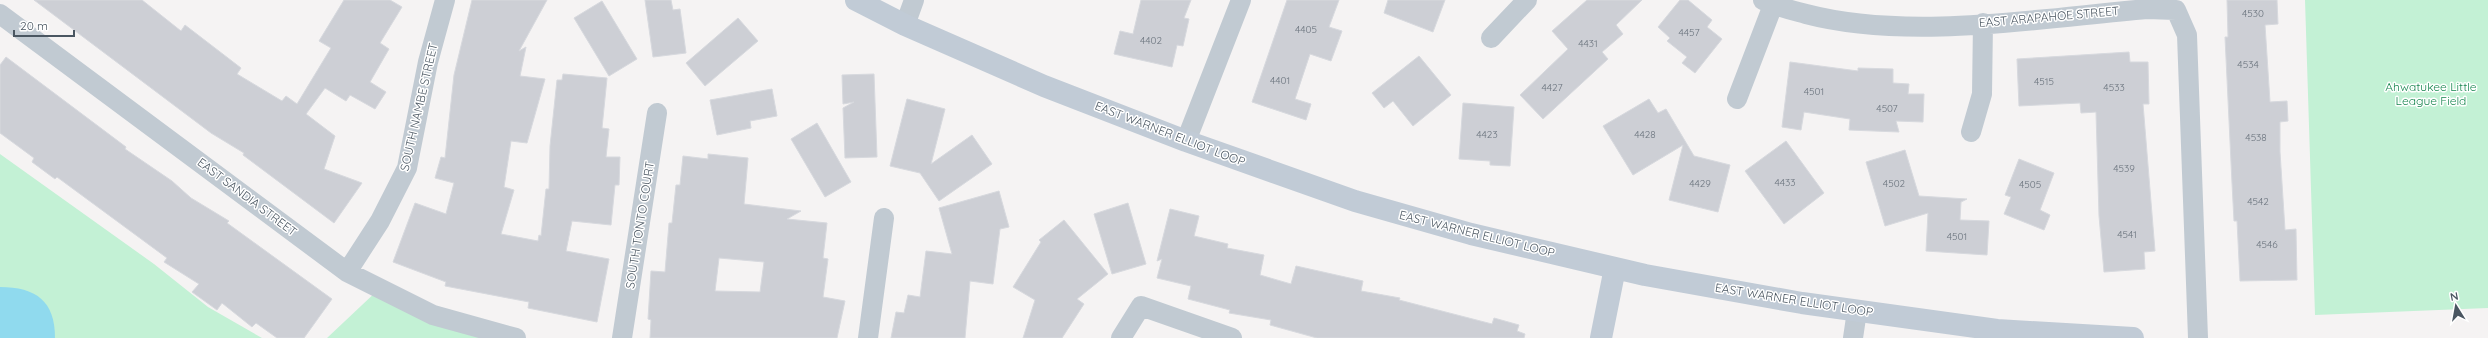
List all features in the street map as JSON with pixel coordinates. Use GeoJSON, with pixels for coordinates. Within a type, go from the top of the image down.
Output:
{"type":"FeatureCollection","features":[{"type":"Feature","properties":{"kind":"main road","name":"EAST WARNER ELLIOT LOOP"},"geometry":{"type":"LineString","coordinates":[[856,0],[904,25],[1044,86],[1186,141],[1355,201],[1471,234],[1615,268],[1786,300],[1997,330],[2133,338]]}},
{"type":"Feature","properties":{"kind":"main road"},"geometry":{"type":"LineString","coordinates":[[1601,338],[1615,268]]}},
{"type":"Feature","properties":{"kind":"street","name":"SOUTH NAMBE STREET"},"geometry":{"type":"LineString","coordinates":[[347,272],[380,221],[407,168],[428,62],[445,0]]}},
{"type":"Feature","properties":{"kind":"street"},"geometry":{"type":"LineString","coordinates":[[904,25],[914,0]]}},
{"type":"Feature","properties":{"kind":"street"},"geometry":{"type":"LineString","coordinates":[[1186,141],[1241,0]]}},
{"type":"Feature","properties":{"kind":"street"},"geometry":{"type":"LineString","coordinates":[[1491,38],[1527,0]]}},
{"type":"Feature","properties":{"kind":"street"},"geometry":{"type":"LineString","coordinates":[[1737,99],[1768,3]]}},
{"type":"Feature","properties":{"kind":"street","name":"EAST ARAPAHOE STREET"},"geometry":{"type":"LineString","coordinates":[[1768,3],[1827,19],[1880,26],[1983,23],[2147,9],[2176,10],[2187,35],[2198,338]]}},
{"type":"Feature","properties":{"kind":"street","name":"EAST SANDIA STREET"},"geometry":{"type":"LineString","coordinates":[[0,14],[347,272],[433,315],[516,338]]}},
{"type":"Feature","properties":{"kind":"street"},"geometry":{"type":"LineString","coordinates":[[1971,132],[1982,94],[1983,23]]}},
{"type":"Feature","properties":{"kind":"street","name":"SOUTH TONTO COURT"},"geometry":{"type":"LineString","coordinates":[[622,338],[657,113]]}},
{"type":"Feature","properties":{"kind":"street"},"geometry":{"type":"LineString","coordinates":[[868,338],[884,218]]}},
{"type":"Feature","properties":{"kind":"street"},"geometry":{"type":"LineString","coordinates":[[1121,338],[1140,306],[1232,338]]}},
{"type":"Feature","properties":{"kind":"street"},"geometry":{"type":"LineString","coordinates":[[1853,338],[1857,311]]}},
{"type":"Feature","properties":{"kind":"green space","name":"Ahwatukee Little League Field"},"geometry":{"type":"Polygon","coordinates":[[[2305,0],[2488,0],[2488,308],[2315,315],[2305,0]]]}},
{"type":"Feature","properties":{"kind":"green space"},"geometry":{"type":"Polygon","coordinates":[[[0,154],[154,264],[208,307],[262,338],[0,338],[0,154]]]}},
{"type":"Feature","properties":{"kind":"green space"},"geometry":{"type":"Polygon","coordinates":[[[379,289],[516,338],[327,338],[379,289]]]}},
{"type":"Feature","properties":{"kind":"water"},"geometry":{"type":"Polygon","coordinates":[[[0,287],[24,290],[33,293],[41,299],[51,314],[55,338],[0,338],[0,287]]]}},
{"type":"Feature","properties":{"kind":"building"},"geometry":{"type":"Polygon","coordinates":[[[34,0],[142,0],[181,31],[185,25],[241,68],[237,74],[282,101],[286,96],[297,104],[331,48],[319,41],[344,0],[390,0],[402,7],[380,43],[389,49],[370,82],[386,92],[375,109],[350,95],[346,101],[325,88],[306,114],[335,136],[324,169],[362,183],[334,223],[243,155],[244,153],[211,133],[34,0]]]}},
{"type":"Feature","properties":{"kind":"building"},"geometry":{"type":"Polygon","coordinates":[[[472,0],[547,0],[519,51],[526,47],[520,76],[545,79],[527,143],[511,141],[504,187],[514,190],[501,234],[538,241],[539,235],[541,236],[546,189],[549,189],[550,146],[557,80],[562,80],[563,74],[607,78],[602,128],[609,129],[606,157],[620,157],[619,185],[615,185],[611,225],[572,221],[566,251],[609,259],[597,322],[528,308],[529,302],[445,286],[446,282],[393,262],[415,203],[446,214],[454,183],[435,178],[441,157],[445,158],[454,75],[472,0]]]}},
{"type":"Feature","properties":{"kind":"building"},"geometry":{"type":"Polygon","coordinates":[[[645,0],[671,0],[673,10],[680,9],[686,53],[653,57],[645,0]]]}},
{"type":"Feature","properties":{"kind":"building"},"geometry":{"type":"Polygon","coordinates":[[[1141,0],[1191,0],[1184,18],[1189,19],[1183,46],[1177,45],[1172,67],[1114,54],[1120,31],[1133,34],[1141,0]]]}},
{"type":"Feature","properties":{"kind":"building"},"geometry":{"type":"Polygon","coordinates":[[[1287,0],[1339,0],[1329,27],[1342,31],[1331,61],[1310,54],[1295,99],[1311,104],[1306,120],[1252,102],[1287,0]]]}},
{"type":"Feature","properties":{"kind":"building"},"geometry":{"type":"Polygon","coordinates":[[[1388,0],[1445,0],[1433,32],[1384,13],[1388,0]]]}},
{"type":"Feature","properties":{"kind":"building"},"geometry":{"type":"Polygon","coordinates":[[[1587,0],[1642,0],[1616,25],[1623,34],[1602,52],[1608,59],[1543,119],[1520,95],[1568,49],[1552,31],[1587,0]]]}},
{"type":"Feature","properties":{"kind":"building"},"geometry":{"type":"Polygon","coordinates":[[[1680,0],[1688,0],[1712,20],[1707,27],[1722,39],[1695,73],[1682,63],[1687,57],[1667,41],[1670,38],[1658,27],[1680,0]]]}},
{"type":"Feature","properties":{"kind":"building"},"geometry":{"type":"Polygon","coordinates":[[[2227,0],[2277,0],[2278,24],[2265,25],[2270,102],[2287,101],[2288,121],[2280,122],[2280,152],[2285,230],[2296,229],[2297,280],[2240,281],[2237,221],[2234,221],[2225,37],[2228,37],[2227,0]]]}},
{"type":"Feature","properties":{"kind":"building"},"geometry":{"type":"Polygon","coordinates":[[[602,1],[637,59],[609,76],[574,18],[602,1]]]}},
{"type":"Feature","properties":{"kind":"building"},"geometry":{"type":"Polygon","coordinates":[[[738,18],[758,41],[705,86],[686,63],[738,18]]]}},
{"type":"Feature","properties":{"kind":"building"},"geometry":{"type":"Polygon","coordinates":[[[2129,52],[2130,62],[2148,62],[2149,104],[2143,104],[2155,251],[2144,252],[2145,269],[2104,272],[2099,216],[2096,112],[2081,113],[2080,103],[2019,106],[2017,59],[2129,52]]]}},
{"type":"Feature","properties":{"kind":"building"},"geometry":{"type":"Polygon","coordinates":[[[1419,56],[1451,95],[1413,126],[1393,101],[1384,108],[1372,93],[1419,56]]]}},
{"type":"Feature","properties":{"kind":"building"},"geometry":{"type":"Polygon","coordinates":[[[6,57],[126,147],[125,149],[172,181],[191,198],[229,221],[227,223],[332,299],[304,338],[277,338],[256,323],[252,327],[222,303],[217,310],[192,292],[199,284],[164,262],[167,258],[57,177],[55,179],[32,162],[34,158],[0,133],[0,65],[6,57]]]}},
{"type":"Feature","properties":{"kind":"building"},"geometry":{"type":"Polygon","coordinates":[[[1790,62],[1858,71],[1858,68],[1893,69],[1893,83],[1909,84],[1908,94],[1924,94],[1923,122],[1896,121],[1899,132],[1849,130],[1850,119],[1804,112],[1801,130],[1782,127],[1790,62]]]}},
{"type":"Feature","properties":{"kind":"building"},"geometry":{"type":"Polygon","coordinates":[[[874,74],[877,157],[845,158],[843,108],[854,102],[843,104],[842,75],[874,74]]]}},
{"type":"Feature","properties":{"kind":"building"},"geometry":{"type":"Polygon","coordinates":[[[772,89],[777,116],[750,121],[751,128],[717,135],[710,100],[772,89]]]}},
{"type":"Feature","properties":{"kind":"building"},"geometry":{"type":"Polygon","coordinates":[[[907,99],[945,109],[931,164],[972,135],[992,164],[939,201],[920,173],[890,166],[907,99]]]}},
{"type":"Feature","properties":{"kind":"building"},"geometry":{"type":"Polygon","coordinates":[[[1649,99],[1658,113],[1666,109],[1694,156],[1730,165],[1718,212],[1669,200],[1683,145],[1633,175],[1603,126],[1649,99]]]}},
{"type":"Feature","properties":{"kind":"building"},"geometry":{"type":"Polygon","coordinates":[[[1463,103],[1514,107],[1510,166],[1490,165],[1490,161],[1459,159],[1463,103]]]}},
{"type":"Feature","properties":{"kind":"building"},"geometry":{"type":"Polygon","coordinates":[[[817,123],[851,182],[825,197],[791,139],[817,123]]]}},
{"type":"Feature","properties":{"kind":"building"},"geometry":{"type":"Polygon","coordinates":[[[1786,141],[1824,193],[1784,224],[1745,171],[1786,141]]]}},
{"type":"Feature","properties":{"kind":"building"},"geometry":{"type":"Polygon","coordinates":[[[1905,150],[1919,196],[1967,199],[1961,202],[1960,220],[1989,221],[1987,255],[1926,251],[1928,213],[1885,226],[1866,162],[1905,150]]]}},
{"type":"Feature","properties":{"kind":"building"},"geometry":{"type":"Polygon","coordinates":[[[708,154],[748,158],[744,204],[801,211],[787,219],[827,223],[823,258],[828,259],[823,297],[845,301],[837,338],[650,338],[651,320],[648,319],[651,271],[665,272],[669,223],[672,223],[676,185],[680,185],[683,156],[708,159],[708,154]],[[719,258],[715,291],[760,292],[764,262],[719,258]]]}},
{"type":"Feature","properties":{"kind":"building"},"geometry":{"type":"Polygon","coordinates":[[[2019,159],[2054,173],[2040,210],[2050,215],[2044,230],[2004,214],[2011,197],[2005,195],[2019,159]]]}},
{"type":"Feature","properties":{"kind":"building"},"geometry":{"type":"Polygon","coordinates":[[[999,191],[1009,227],[1000,229],[993,284],[970,281],[965,338],[891,338],[896,312],[904,313],[908,295],[920,297],[926,251],[952,254],[939,208],[999,191]]]}},
{"type":"Feature","properties":{"kind":"building"},"geometry":{"type":"Polygon","coordinates":[[[1128,203],[1146,264],[1112,274],[1094,214],[1128,203]]]}},
{"type":"Feature","properties":{"kind":"building"},"geometry":{"type":"Polygon","coordinates":[[[1170,209],[1199,216],[1194,236],[1228,244],[1227,248],[1264,255],[1260,275],[1291,284],[1296,266],[1363,281],[1361,291],[1400,298],[1399,300],[1492,324],[1494,318],[1519,325],[1517,331],[1525,334],[1524,338],[1317,338],[1270,325],[1271,320],[1229,313],[1230,310],[1188,299],[1191,286],[1157,278],[1162,259],[1157,261],[1170,209]]]}},
{"type":"Feature","properties":{"kind":"building"},"geometry":{"type":"Polygon","coordinates":[[[1064,220],[1108,274],[1077,299],[1084,304],[1062,338],[1023,338],[1035,300],[1013,287],[1041,242],[1039,240],[1064,220]]]}}]}
